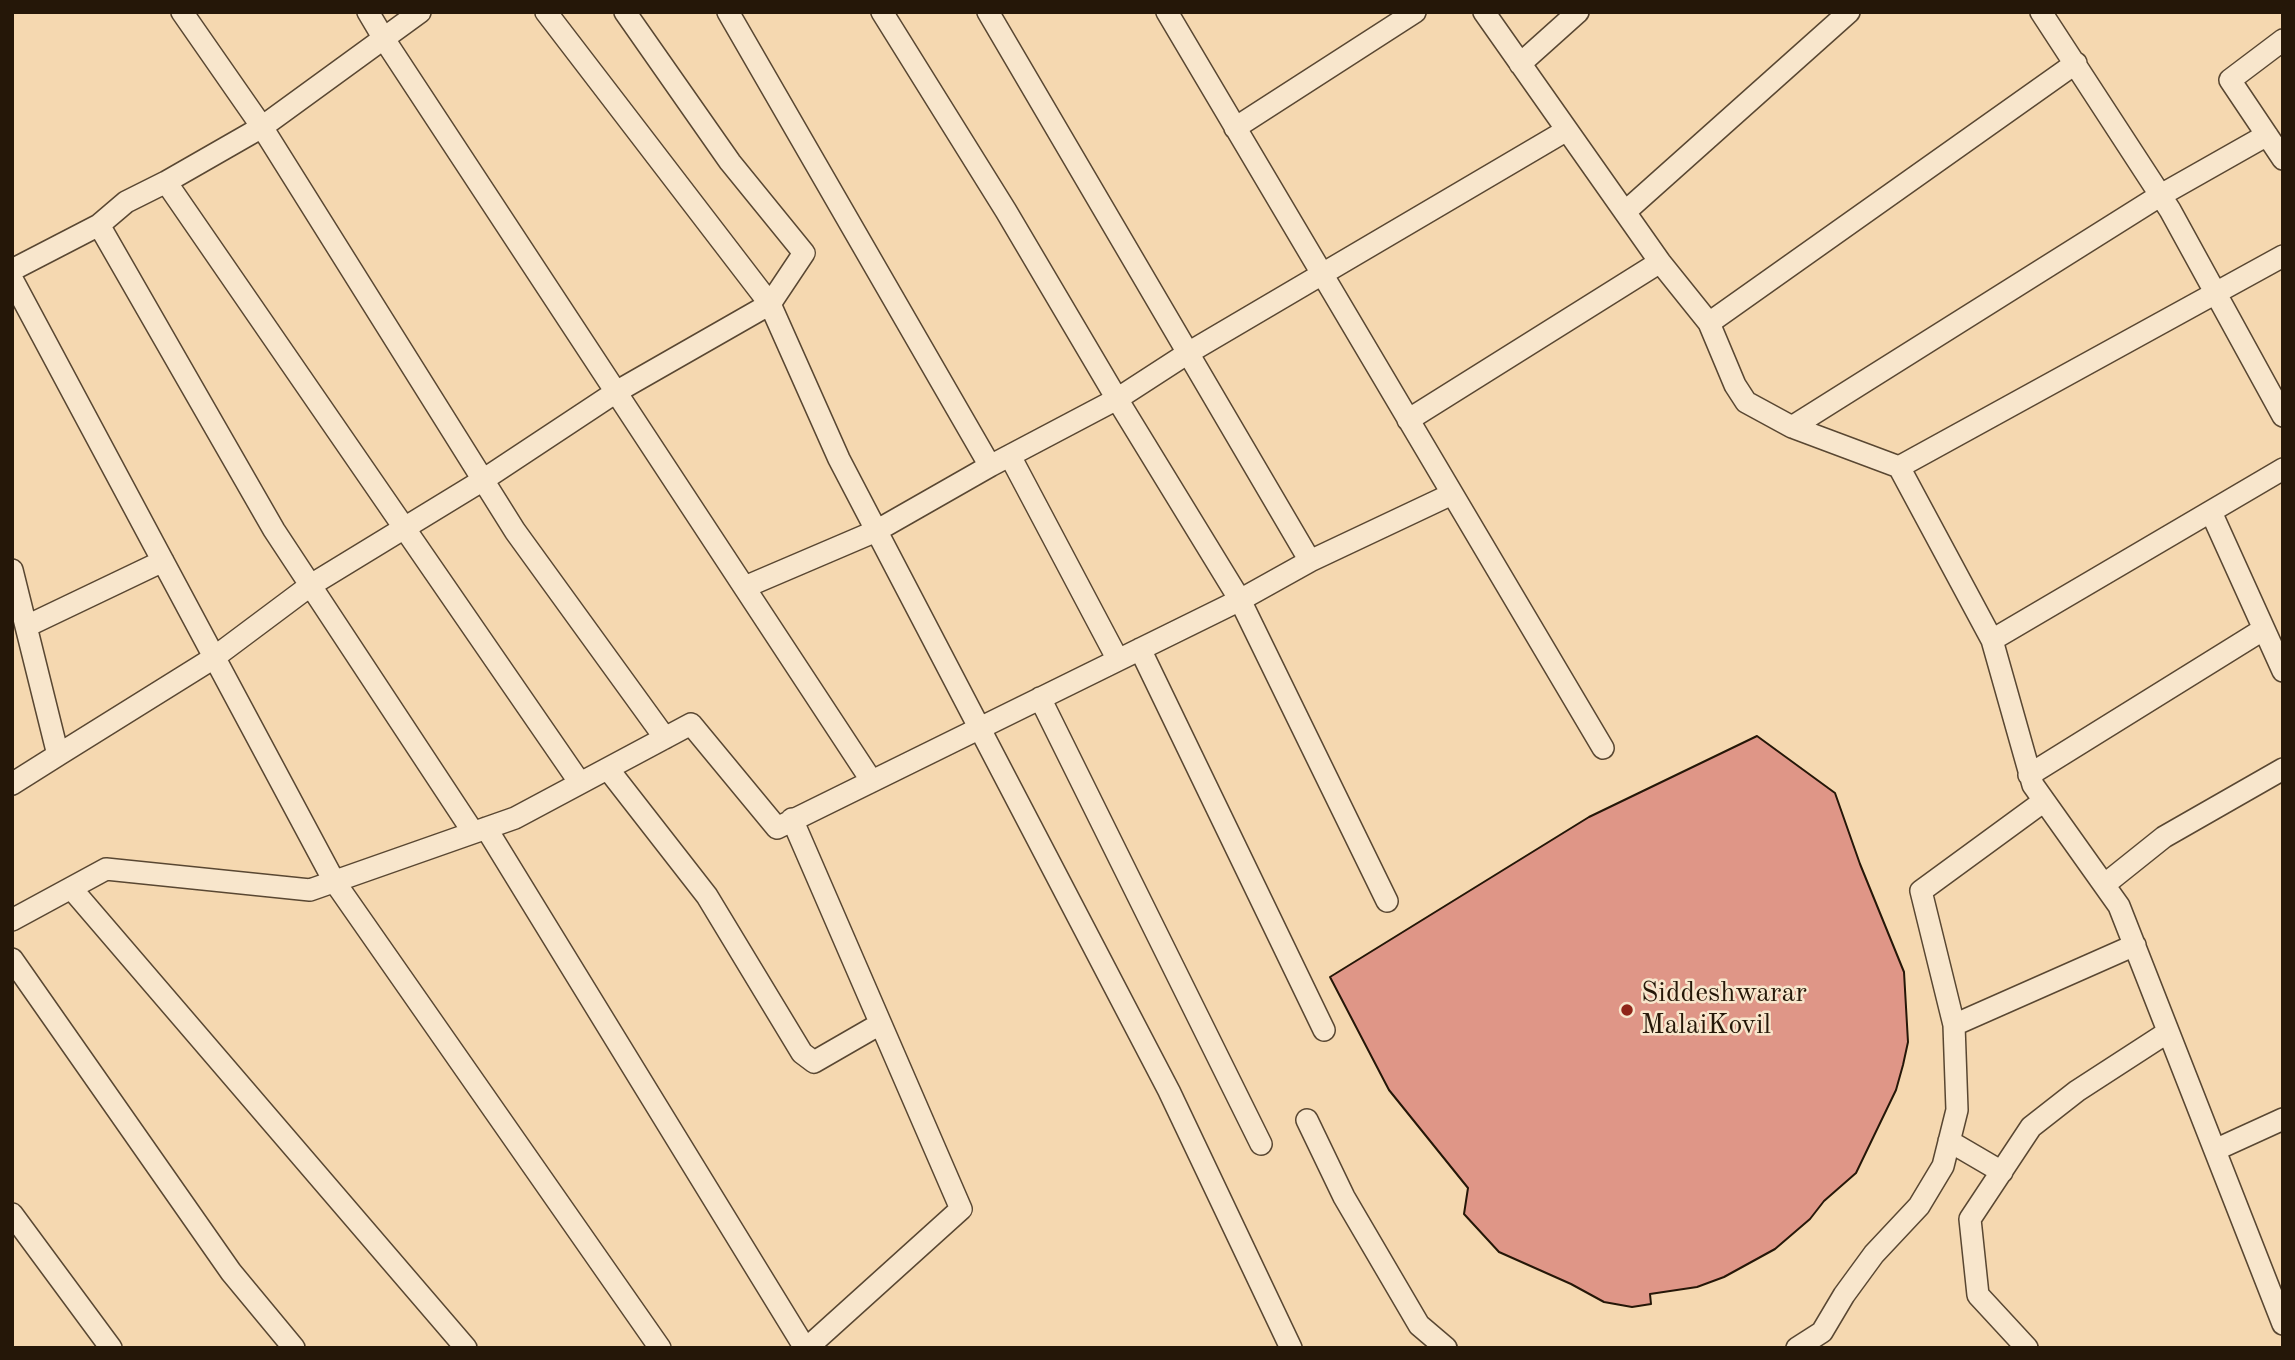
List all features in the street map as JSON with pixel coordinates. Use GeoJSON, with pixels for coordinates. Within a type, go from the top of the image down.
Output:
{"type":"FeatureCollection","features":[{"type":"Feature","properties":{"kind":"street"},"geometry":{"type":"LineString","coordinates":[[182,12],[262,127],[515,531],[665,738]]}},
{"type":"Feature","properties":{"kind":"street"},"geometry":{"type":"LineString","coordinates":[[368,12],[871,780]]}},
{"type":"Feature","properties":{"kind":"street"},"geometry":{"type":"LineString","coordinates":[[12,270],[99,225],[126,202],[166,183],[262,127],[420,12]]}},
{"type":"Feature","properties":{"kind":"street"},"geometry":{"type":"LineString","coordinates":[[546,12],[770,304],[839,459],[1169,1091],[1291,1348]]}},
{"type":"Feature","properties":{"kind":"street"},"geometry":{"type":"LineString","coordinates":[[12,784],[214,657],[311,585],[483,480],[616,392],[770,304],[804,253],[730,162],[625,12]]}},
{"type":"Feature","properties":{"kind":"street"},"geometry":{"type":"LineString","coordinates":[[728,12],[990,466]]}},
{"type":"Feature","properties":{"kind":"street"},"geometry":{"type":"LineString","coordinates":[[882,12],[1006,211],[1240,600],[1387,901]]}},
{"type":"Feature","properties":{"kind":"street"},"geometry":{"type":"LineString","coordinates":[[988,12],[1310,561]]}},
{"type":"Feature","properties":{"kind":"street"},"geometry":{"type":"LineString","coordinates":[[1167,12],[1603,748]]}},
{"type":"Feature","properties":{"kind":"street"},"geometry":{"type":"LineString","coordinates":[[1236,128],[1415,12]]}},
{"type":"Feature","properties":{"kind":"street"},"geometry":{"type":"LineString","coordinates":[[1484,12],[1660,262],[1709,323],[1735,385],[1746,402],[1792,427],[1899,467],[1992,640],[2033,785],[2119,906],[2283,1324]]}},
{"type":"Feature","properties":{"kind":"street"},"geometry":{"type":"LineString","coordinates":[[1520,64],[1577,12]]}},
{"type":"Feature","properties":{"kind":"street"},"geometry":{"type":"LineString","coordinates":[[1625,212],[1849,12]]}},
{"type":"Feature","properties":{"kind":"street"},"geometry":{"type":"LineString","coordinates":[[2041,12],[2161,195],[2283,416]]}},
{"type":"Feature","properties":{"kind":"street"},"geometry":{"type":"LineString","coordinates":[[2283,40],[2230,80],[2283,159]]}},
{"type":"Feature","properties":{"kind":"street"},"geometry":{"type":"LineString","coordinates":[[1709,323],[2076,64]]}},
{"type":"Feature","properties":{"kind":"street"},"geometry":{"type":"LineString","coordinates":[[745,587],[876,531],[990,466],[1117,399],[1188,353],[1567,130]]}},
{"type":"Feature","properties":{"kind":"street"},"geometry":{"type":"LineString","coordinates":[[1792,427],[2161,195],[2267,135]]}},
{"type":"Feature","properties":{"kind":"street"},"geometry":{"type":"LineString","coordinates":[[166,183],[580,783]]}},
{"type":"Feature","properties":{"kind":"street"},"geometry":{"type":"LineString","coordinates":[[99,225],[274,530],[479,830],[806,1348],[961,1209],[792,819]]}},
{"type":"Feature","properties":{"kind":"street"},"geometry":{"type":"LineString","coordinates":[[1899,467],[2283,256]]}},
{"type":"Feature","properties":{"kind":"street"},"geometry":{"type":"LineString","coordinates":[[1408,420],[1660,262]]}},
{"type":"Feature","properties":{"kind":"street"},"geometry":{"type":"LineString","coordinates":[[12,279],[334,881],[660,1348]]}},
{"type":"Feature","properties":{"kind":"street"},"geometry":{"type":"LineString","coordinates":[[1010,456],[1118,660]]}},
{"type":"Feature","properties":{"kind":"street"},"geometry":{"type":"LineString","coordinates":[[1992,640],[2283,469]]}},
{"type":"Feature","properties":{"kind":"street"},"geometry":{"type":"LineString","coordinates":[[12,920],[106,869],[310,890],[515,818],[691,724],[777,828],[1240,600],[1310,561],[1452,494]]}},
{"type":"Feature","properties":{"kind":"street"},"geometry":{"type":"LineString","coordinates":[[2211,512],[2283,671]]}},
{"type":"Feature","properties":{"kind":"street"},"geometry":{"type":"LineString","coordinates":[[27,626],[163,561]]}},
{"type":"Feature","properties":{"kind":"street"},"geometry":{"type":"LineString","coordinates":[[12,570],[58,755]]}},
{"type":"Feature","properties":{"kind":"street"},"geometry":{"type":"LineString","coordinates":[[2029,775],[2264,629]]}},
{"type":"Feature","properties":{"kind":"street"},"geometry":{"type":"LineString","coordinates":[[1140,649],[1324,1030]]}},
{"type":"Feature","properties":{"kind":"street"},"geometry":{"type":"LineString","coordinates":[[1040,698],[1261,1144]]}},
{"type":"Feature","properties":{"kind":"street"},"geometry":{"type":"LineString","coordinates":[[608,769],[707,896],[802,1053],[814,1062],[880,1024]]}},
{"type":"Feature","properties":{"kind":"street"},"geometry":{"type":"LineString","coordinates":[[2104,885],[2164,837],[2283,769]]}},
{"type":"Feature","properties":{"kind":"street"},"geometry":{"type":"LineString","coordinates":[[1797,1348],[1822,1332],[1843,1295],[1874,1254],[1919,1206],[1943,1166],[1957,1110],[1954,1025],[1921,891],[2044,801]]}},
{"type":"Feature","properties":{"kind":"street"},"geometry":{"type":"LineString","coordinates":[[71,888],[466,1348]]}},
{"type":"Feature","properties":{"kind":"street"},"geometry":{"type":"LineString","coordinates":[[1954,1025],[2135,945]]}},
{"type":"Feature","properties":{"kind":"street"},"geometry":{"type":"LineString","coordinates":[[12,959],[231,1272],[294,1348]]}},
{"type":"Feature","properties":{"kind":"street"},"geometry":{"type":"LineString","coordinates":[[2027,1348],[1978,1296],[1970,1220],[2031,1127],[2077,1091],[2168,1032]]}},
{"type":"Feature","properties":{"kind":"street"},"geometry":{"type":"LineString","coordinates":[[2215,1150],[2283,1119]]}},
{"type":"Feature","properties":{"kind":"street"},"geometry":{"type":"LineString","coordinates":[[1307,1120],[1344,1197],[1419,1325],[1446,1348]]}},
{"type":"Feature","properties":{"kind":"street"},"geometry":{"type":"LineString","coordinates":[[1949,1141],[2002,1172]]}},
{"type":"Feature","properties":{"kind":"street"},"geometry":{"type":"LineString","coordinates":[[16,1225],[111,1348]]}},
{"type":"Feature","properties":{"kind":"building","name":"Siddeshwarar MalaiKovil"},"geometry":{"type":"Polygon","coordinates":[[[1757,736],[1835,793],[1860,864],[1904,972],[1908,1042],[1903,1065],[1896,1090],[1856,1173],[1775,1249],[1724,1277],[1697,1287],[1650,1294],[1651,1304],[1632,1307],[1604,1302],[1499,1252],[1464,1214],[1468,1188],[1389,1090],[1330,977],[1589,817],[1757,736]]]}},
{"type":"Feature","properties":{"kind":"place","name":"Siddeshwarar MalaiKovil"},"geometry":{"type":"Point","coordinates":[1627,1010]}}]}
